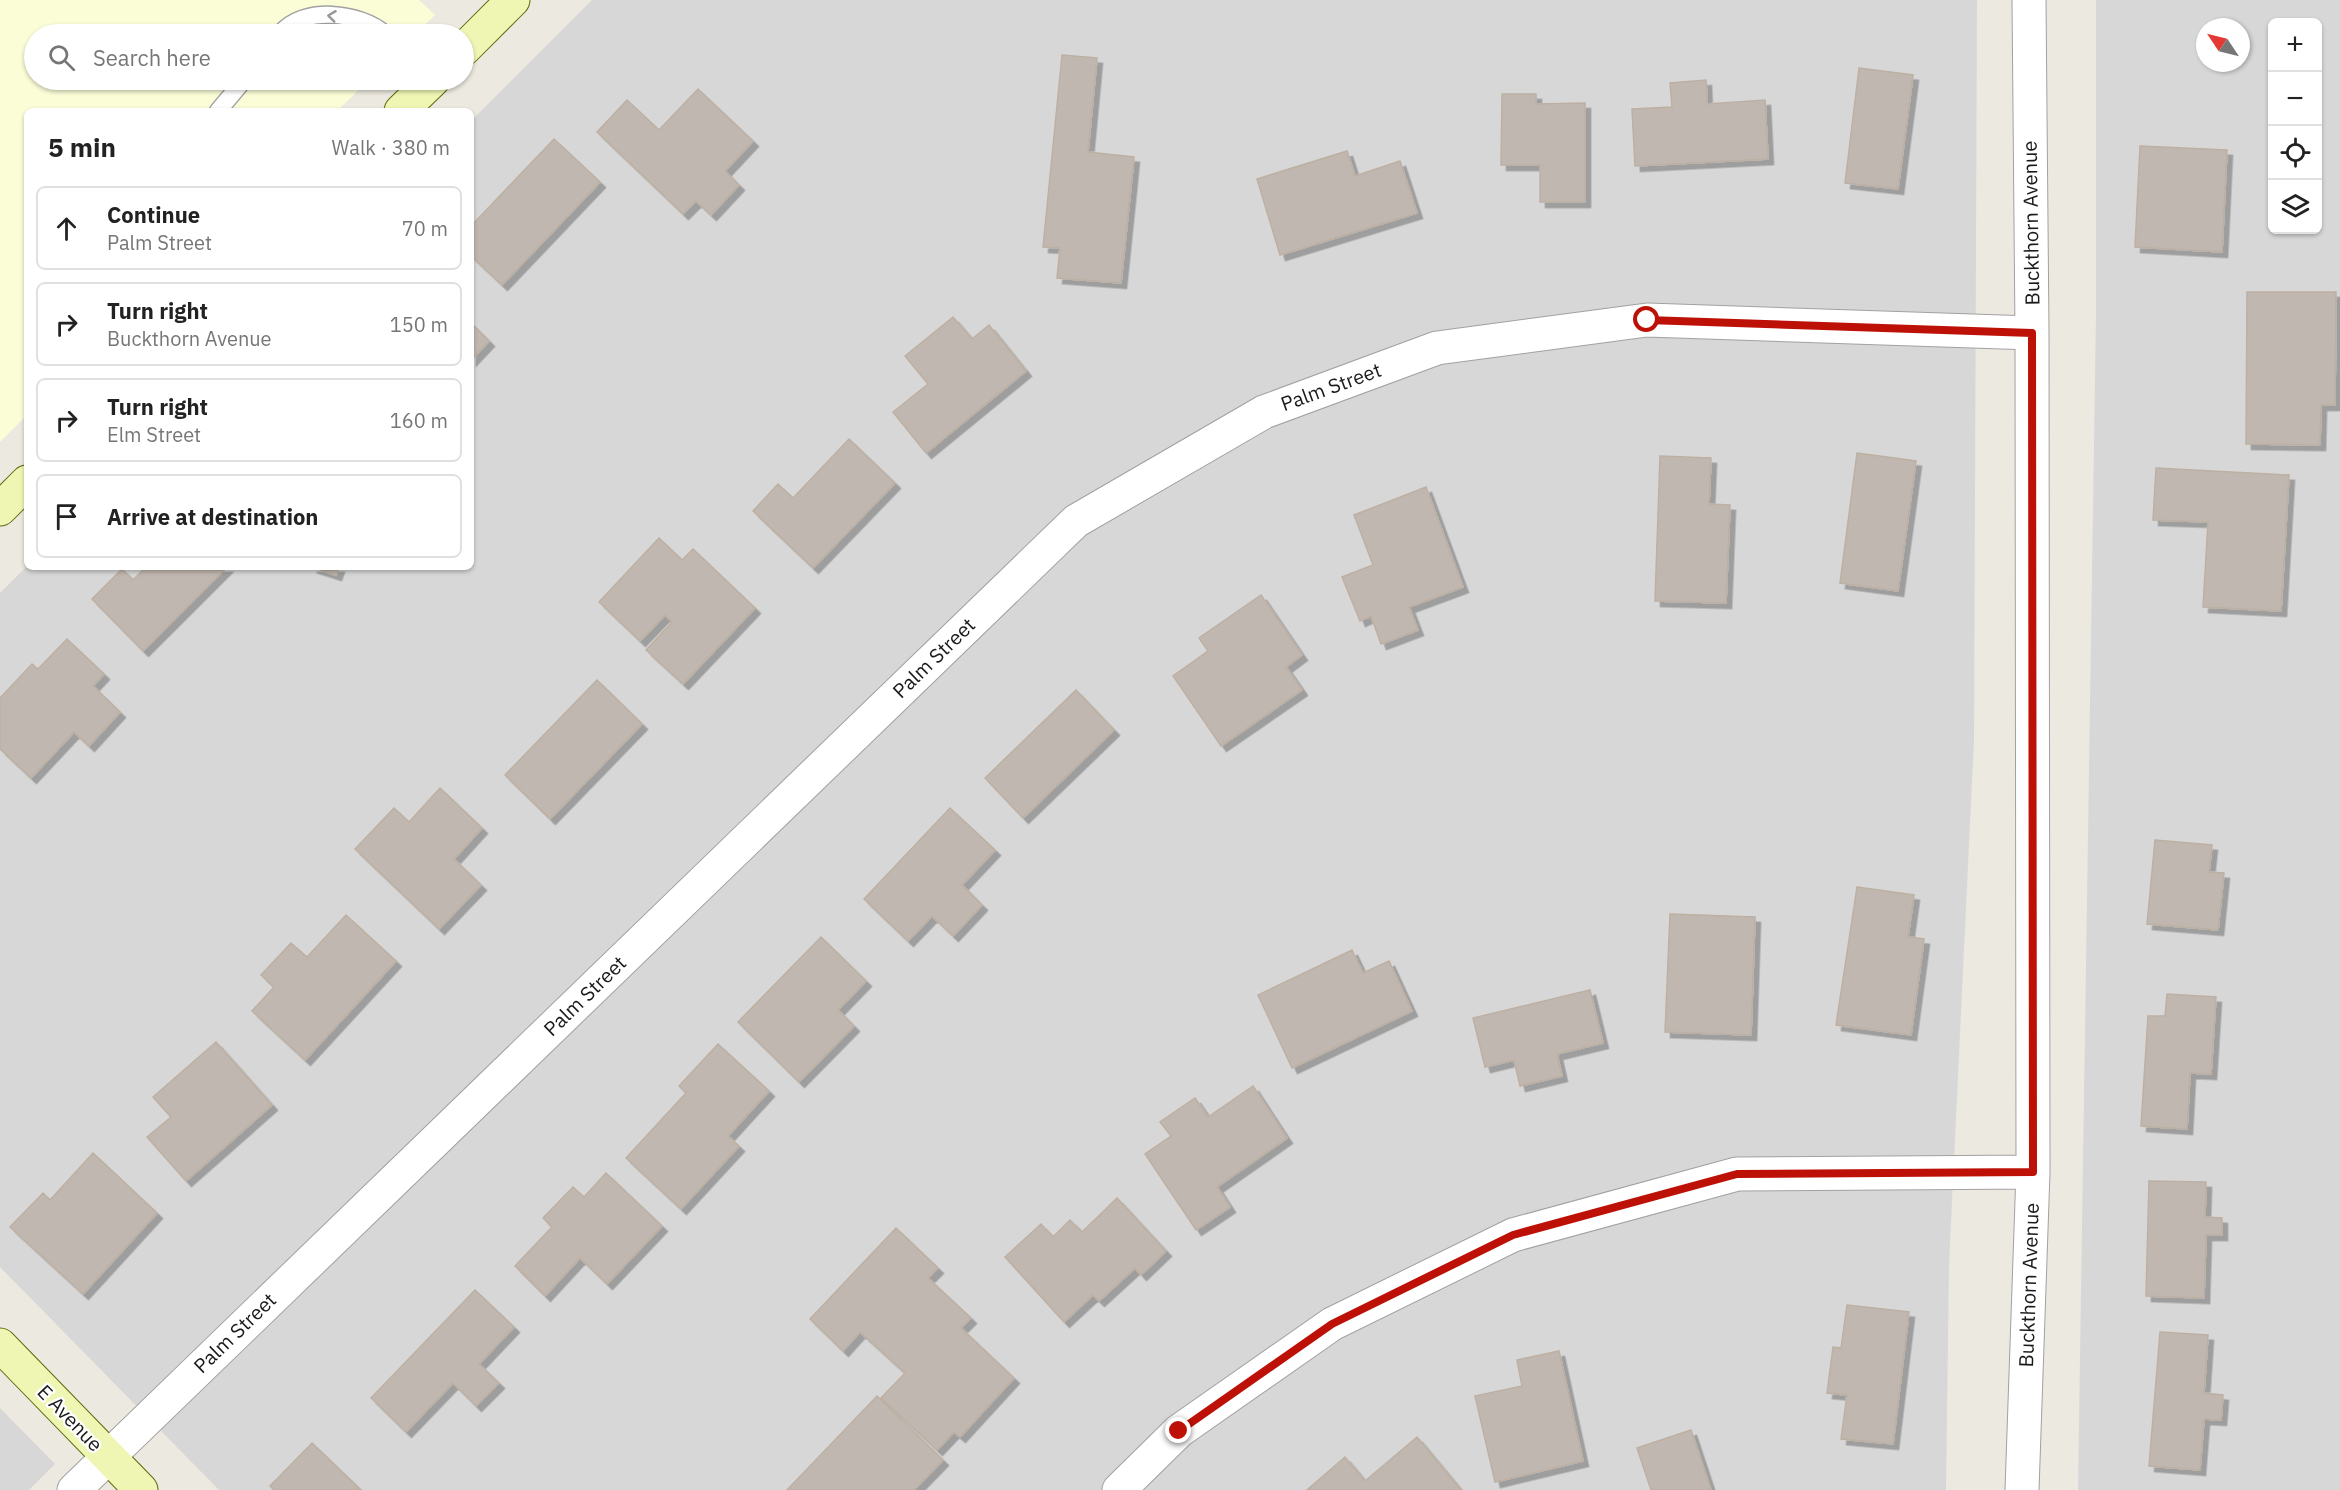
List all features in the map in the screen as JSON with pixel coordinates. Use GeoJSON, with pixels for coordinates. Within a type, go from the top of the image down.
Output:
{"type":"FeatureCollection","features":[{"type":"Feature","properties":{"kind":"street"},"geometry":{"type":"LineString","coordinates":[[474,39],[513,0]]}},
{"type":"Feature","properties":{"kind":"street","name":"Buckthorn Avenue"},"geometry":{"type":"LineString","coordinates":[[2022,1490],[2033,1172],[2032,333],[2028,0]]}},
{"type":"Feature","properties":{"kind":"street"},"geometry":{"type":"LineString","coordinates":[[404,108],[423,90]]}},
{"type":"Feature","properties":{"kind":"street","name":"Palm Street"},"geometry":{"type":"LineString","coordinates":[[74,1490],[1076,521],[1264,411],[1437,348],[1647,320],[2032,333]]}},
{"type":"Feature","properties":{"kind":"street"},"geometry":{"type":"LineString","coordinates":[[0,509],[24,485]]}},
{"type":"Feature","properties":{"kind":"street"},"geometry":{"type":"LineString","coordinates":[[1119,1490],[1179,1431],[1332,1324],[1513,1235],[1737,1174],[2033,1172]]}},
{"type":"Feature","properties":{"kind":"street","name":"E Avenue"},"geometry":{"type":"LineString","coordinates":[[0,1345],[141,1490]]}},
{"type":"Feature","properties":{"kind":"lane"},"geometry":{"type":"LineString","coordinates":[[292,24],[325,14],[374,24]]}},
{"type":"Feature","properties":{"kind":"lane"},"geometry":{"type":"LineString","coordinates":[[221,108],[236,90]]}},
{"type":"Feature","properties":{"kind":"shaded area"},"geometry":{"type":"Polygon","coordinates":[[[0,0],[419,0],[435,15],[426,24],[24,24],[24,90],[359,90],[340,108],[24,108],[24,418],[0,442],[0,0]]]}},
{"type":"Feature","properties":{"kind":"shaded area"},"geometry":{"type":"Polygon","coordinates":[[[592,0],[1977,0],[1974,739],[1949,1265],[1946,1490],[219,1490],[0,1267],[0,593],[24,569],[474,570],[474,118],[592,0]]]}},
{"type":"Feature","properties":{"kind":"shaded area"},"geometry":{"type":"Polygon","coordinates":[[[2096,0],[2340,0],[2340,1490],[2078,1490],[2096,313],[2096,0]]]}},
{"type":"Feature","properties":{"kind":"shaded area"},"geometry":{"type":"Polygon","coordinates":[[[0,1408],[55,1464],[29,1490],[0,1490],[0,1408]]]}},
{"type":"Feature","properties":{"kind":"building"},"geometry":{"type":"Polygon","coordinates":[[[1062,55],[1097,58],[1088,152],[1134,157],[1121,283],[1057,278],[1060,248],[1043,247],[1062,55]]]}},
{"type":"Feature","properties":{"kind":"building"},"geometry":{"type":"Polygon","coordinates":[[[1859,68],[1913,75],[1898,189],[1845,183],[1859,68]]]}},
{"type":"Feature","properties":{"kind":"building"},"geometry":{"type":"Polygon","coordinates":[[[1706,80],[1707,104],[1765,100],[1768,159],[1635,166],[1632,109],[1672,107],[1670,83],[1706,80]]]}},
{"type":"Feature","properties":{"kind":"building"},"geometry":{"type":"Polygon","coordinates":[[[698,89],[753,141],[725,171],[739,185],[711,215],[696,201],[683,214],[597,132],[627,100],[659,130],[698,89]]]}},
{"type":"Feature","properties":{"kind":"building"},"geometry":{"type":"Polygon","coordinates":[[[1502,94],[1536,94],[1536,104],[1585,103],[1585,202],[1540,202],[1540,165],[1501,165],[1502,94]]]}},
{"type":"Feature","properties":{"kind":"building"},"geometry":{"type":"Polygon","coordinates":[[[554,139],[600,182],[502,285],[474,259],[474,223],[554,139]]]}},
{"type":"Feature","properties":{"kind":"building"},"geometry":{"type":"Polygon","coordinates":[[[2140,146],[2227,150],[2222,252],[2135,247],[2140,146]]]}},
{"type":"Feature","properties":{"kind":"building"},"geometry":{"type":"Polygon","coordinates":[[[1347,151],[1355,176],[1400,161],[1417,213],[1280,255],[1257,179],[1347,151]]]}},
{"type":"Feature","properties":{"kind":"building"},"geometry":{"type":"Polygon","coordinates":[[[2247,292],[2336,292],[2335,405],[2321,405],[2320,445],[2246,444],[2247,292]]]}},
{"type":"Feature","properties":{"kind":"building"},"geometry":{"type":"Polygon","coordinates":[[[953,317],[972,339],[989,325],[1026,371],[926,453],[893,412],[928,384],[905,356],[953,317]]]}},
{"type":"Feature","properties":{"kind":"building"},"geometry":{"type":"Polygon","coordinates":[[[474,326],[489,341],[474,357],[474,326]]]}},
{"type":"Feature","properties":{"kind":"building"},"geometry":{"type":"Polygon","coordinates":[[[849,439],[895,483],[813,568],[753,511],[778,484],[793,498],[849,439]]]}},
{"type":"Feature","properties":{"kind":"building"},"geometry":{"type":"Polygon","coordinates":[[[1857,453],[1916,461],[1898,591],[1840,583],[1857,453]]]}},
{"type":"Feature","properties":{"kind":"building"},"geometry":{"type":"Polygon","coordinates":[[[1660,456],[1711,458],[1709,504],[1730,505],[1726,603],[1655,601],[1660,456]]]}},
{"type":"Feature","properties":{"kind":"building"},"geometry":{"type":"Polygon","coordinates":[[[2156,468],[2289,475],[2281,611],[2203,607],[2208,522],[2153,520],[2156,468]]]}},
{"type":"Feature","properties":{"kind":"building"},"geometry":{"type":"Polygon","coordinates":[[[1426,487],[1463,587],[1409,607],[1418,630],[1381,644],[1371,616],[1360,621],[1342,577],[1373,565],[1354,515],[1426,487]]]}},
{"type":"Feature","properties":{"kind":"building"},"geometry":{"type":"Polygon","coordinates":[[[659,538],[682,560],[693,549],[755,608],[683,684],[646,650],[672,622],[665,615],[640,641],[599,602],[659,538]]]}},
{"type":"Feature","properties":{"kind":"building"},"geometry":{"type":"Polygon","coordinates":[[[121,570],[133,580],[143,570],[224,570],[143,651],[92,599],[121,570]]]}},
{"type":"Feature","properties":{"kind":"building"},"geometry":{"type":"Polygon","coordinates":[[[320,570],[338,570],[336,575],[320,570]]]}},
{"type":"Feature","properties":{"kind":"building"},"geometry":{"type":"Polygon","coordinates":[[[1261,595],[1302,655],[1286,667],[1302,690],[1221,746],[1173,676],[1208,651],[1199,638],[1261,595]]]}},
{"type":"Feature","properties":{"kind":"building"},"geometry":{"type":"Polygon","coordinates":[[[67,639],[104,674],[93,686],[120,712],[89,746],[74,732],[31,778],[0,749],[0,698],[32,664],[38,669],[67,639]]]}},
{"type":"Feature","properties":{"kind":"building"},"geometry":{"type":"Polygon","coordinates":[[[597,680],[642,724],[550,819],[505,775],[597,680]]]}},
{"type":"Feature","properties":{"kind":"building"},"geometry":{"type":"Polygon","coordinates":[[[1076,690],[1114,730],[1023,818],[985,778],[1076,690]]]}},
{"type":"Feature","properties":{"kind":"building"},"geometry":{"type":"Polygon","coordinates":[[[440,788],[482,828],[454,859],[481,885],[439,929],[355,849],[394,808],[409,822],[440,788]]]}},
{"type":"Feature","properties":{"kind":"building"},"geometry":{"type":"Polygon","coordinates":[[[950,808],[995,850],[962,885],[982,905],[953,936],[932,916],[908,941],[864,899],[950,808]]]}},
{"type":"Feature","properties":{"kind":"building"},"geometry":{"type":"Polygon","coordinates":[[[2155,840],[2212,845],[2209,872],[2224,873],[2218,930],[2147,924],[2155,840]]]}},
{"type":"Feature","properties":{"kind":"building"},"geometry":{"type":"Polygon","coordinates":[[[1857,887],[1914,895],[1908,937],[1924,939],[1911,1035],[1836,1025],[1857,887]]]}},
{"type":"Feature","properties":{"kind":"building"},"geometry":{"type":"Polygon","coordinates":[[[1670,914],[1755,917],[1751,1035],[1665,1032],[1670,914]]]}},
{"type":"Feature","properties":{"kind":"building"},"geometry":{"type":"Polygon","coordinates":[[[346,915],[396,961],[305,1060],[252,1011],[274,987],[261,975],[291,943],[307,957],[346,915]]]}},
{"type":"Feature","properties":{"kind":"building"},"geometry":{"type":"Polygon","coordinates":[[[821,937],[866,981],[838,1010],[854,1026],[799,1082],[738,1022],[821,937]]]}},
{"type":"Feature","properties":{"kind":"building"},"geometry":{"type":"Polygon","coordinates":[[[1352,950],[1363,973],[1389,961],[1412,1011],[1292,1068],[1258,995],[1352,950]]]}},
{"type":"Feature","properties":{"kind":"building"},"geometry":{"type":"Polygon","coordinates":[[[1590,990],[1603,1043],[1557,1054],[1562,1076],[1520,1086],[1514,1060],[1485,1067],[1473,1018],[1590,990]]]}},
{"type":"Feature","properties":{"kind":"building"},"geometry":{"type":"Polygon","coordinates":[[[2167,994],[2216,997],[2211,1074],[2190,1073],[2187,1129],[2141,1126],[2148,1016],[2165,1016],[2167,994]]]}},
{"type":"Feature","properties":{"kind":"building"},"geometry":{"type":"Polygon","coordinates":[[[216,1042],[272,1105],[186,1181],[147,1137],[171,1117],[153,1097],[216,1042]]]}},
{"type":"Feature","properties":{"kind":"building"},"geometry":{"type":"Polygon","coordinates":[[[718,1044],[769,1091],[728,1136],[739,1146],[681,1209],[626,1158],[686,1093],[679,1086],[718,1044]]]}},
{"type":"Feature","properties":{"kind":"building"},"geometry":{"type":"Polygon","coordinates":[[[1253,1086],[1287,1138],[1217,1187],[1230,1207],[1196,1230],[1145,1154],[1171,1136],[1160,1122],[1195,1098],[1208,1117],[1253,1086]]]}},
{"type":"Feature","properties":{"kind":"building"},"geometry":{"type":"Polygon","coordinates":[[[93,1153],[157,1213],[83,1294],[10,1227],[43,1193],[50,1200],[93,1153]]]}},
{"type":"Feature","properties":{"kind":"building"},"geometry":{"type":"Polygon","coordinates":[[[606,1173],[662,1226],[607,1284],[580,1258],[545,1296],[515,1266],[552,1227],[543,1218],[573,1187],[584,1197],[606,1173]]]}},
{"type":"Feature","properties":{"kind":"building"},"geometry":{"type":"Polygon","coordinates":[[[2149,1181],[2206,1182],[2205,1217],[2222,1218],[2222,1235],[2206,1235],[2204,1298],[2146,1296],[2149,1181]]]}},
{"type":"Feature","properties":{"kind":"building"},"geometry":{"type":"Polygon","coordinates":[[[1117,1198],[1166,1251],[1141,1275],[1135,1268],[1099,1301],[1093,1295],[1064,1322],[1005,1257],[1041,1224],[1053,1237],[1070,1220],[1082,1232],[1117,1198]]]}},
{"type":"Feature","properties":{"kind":"building"},"geometry":{"type":"Polygon","coordinates":[[[896,1228],[938,1268],[928,1278],[971,1318],[961,1328],[1014,1378],[960,1437],[954,1432],[937,1450],[881,1398],[905,1373],[860,1332],[843,1351],[810,1319],[896,1228]]]}},
{"type":"Feature","properties":{"kind":"building"},"geometry":{"type":"Polygon","coordinates":[[[475,1290],[514,1327],[479,1364],[499,1383],[476,1406],[453,1383],[406,1432],[371,1398],[475,1290]]]}},
{"type":"Feature","properties":{"kind":"building"},"geometry":{"type":"Polygon","coordinates":[[[1847,1305],[1909,1312],[1893,1444],[1841,1439],[1847,1395],[1827,1393],[1833,1347],[1841,1348],[1847,1305]]]}},
{"type":"Feature","properties":{"kind":"building"},"geometry":{"type":"Polygon","coordinates":[[[2160,1332],[2208,1335],[2204,1393],[2223,1395],[2221,1420],[2204,1419],[2200,1470],[2149,1466],[2160,1332]]]}},
{"type":"Feature","properties":{"kind":"building"},"geometry":{"type":"Polygon","coordinates":[[[1559,1351],[1583,1461],[1495,1482],[1475,1396],[1522,1386],[1517,1360],[1559,1351]]]}},
{"type":"Feature","properties":{"kind":"building"},"geometry":{"type":"Polygon","coordinates":[[[877,1396],[943,1460],[914,1490],[787,1490],[877,1396]]]}},
{"type":"Feature","properties":{"kind":"building"},"geometry":{"type":"Polygon","coordinates":[[[1691,1430],[1711,1490],[1651,1490],[1637,1448],[1691,1430]]]}},
{"type":"Feature","properties":{"kind":"building"},"geometry":{"type":"Polygon","coordinates":[[[1417,1437],[1461,1490],[1307,1490],[1345,1457],[1365,1481],[1417,1437]]]}},
{"type":"Feature","properties":{"kind":"building"},"geometry":{"type":"Polygon","coordinates":[[[312,1443],[361,1490],[274,1490],[270,1486],[312,1443]]]}},
{"type":"Feature","properties":{"kind":"route"},"geometry":{"type":"LineString","coordinates":[[1179,1431],[1332,1324],[1513,1235],[1737,1174],[2033,1172],[2032,333],[1647,320]]}}]}
